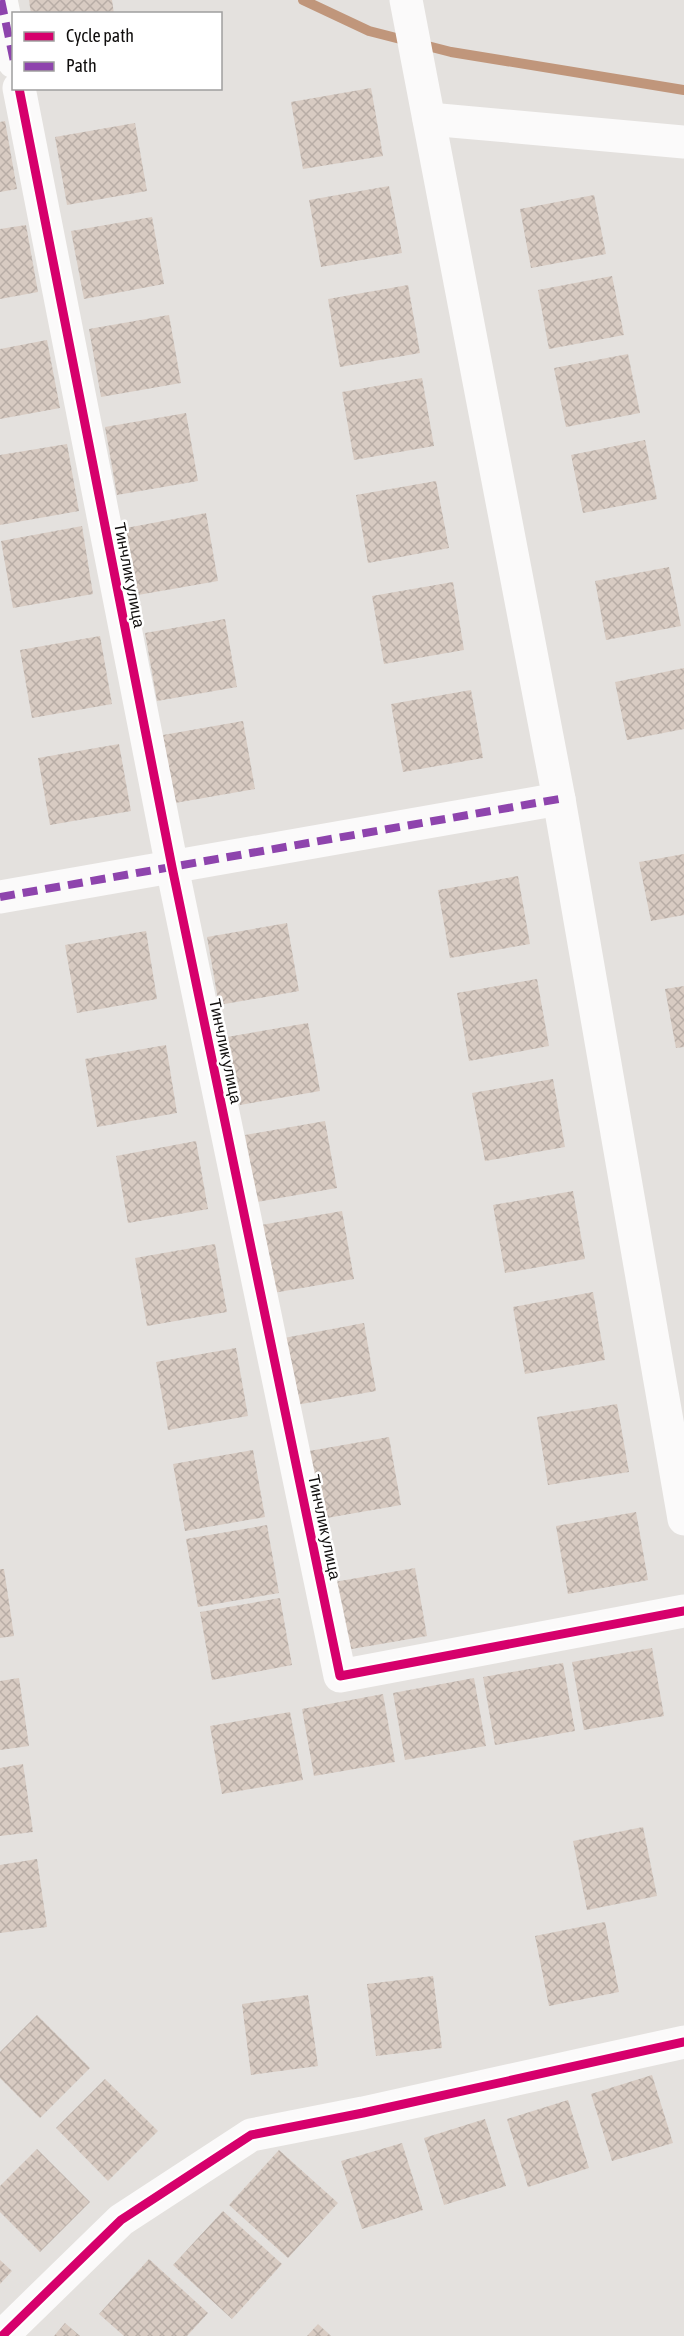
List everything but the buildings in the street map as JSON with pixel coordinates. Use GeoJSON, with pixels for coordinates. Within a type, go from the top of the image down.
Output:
{"type":"FeatureCollection","features":[{"type":"Feature","properties":{"kind":"street"},"geometry":{"type":"LineString","coordinates":[[1,0],[12,52]]}},
{"type":"Feature","properties":{"kind":"street"},"geometry":{"type":"LineString","coordinates":[[406,3],[559,799],[684,1519]]}},
{"type":"Feature","properties":{"kind":"street","name":"Тинчлик улица"},"geometry":{"type":"LineString","coordinates":[[19,90],[172,867],[340,1676],[684,1611]]}},
{"type":"Feature","properties":{"kind":"street"},"geometry":{"type":"LineString","coordinates":[[427,107],[684,142]]}},
{"type":"Feature","properties":{"kind":"street"},"geometry":{"type":"LineString","coordinates":[[0,897],[559,799]]}},
{"type":"Feature","properties":{"kind":"street"},"geometry":{"type":"LineString","coordinates":[[2,2336],[121,2220],[251,2135],[363,2113],[684,2042]]}},
{"type":"Feature","properties":{"kind":"waterway"},"geometry":{"type":"LineString","coordinates":[[303,0],[369,31],[451,52],[684,90]]}},
{"type":"Feature","properties":{"kind":"marked path"},"geometry":{"type":"LineString","coordinates":[[1,0],[12,52]]}},
{"type":"Feature","properties":{"kind":"marked path"},"geometry":{"type":"LineString","coordinates":[[0,897],[559,799]]}},
{"type":"Feature","properties":{"kind":"cycle path"},"geometry":{"type":"LineString","coordinates":[[19,90],[172,867],[340,1676],[684,1611]]}},
{"type":"Feature","properties":{"kind":"cycle path"},"geometry":{"type":"LineString","coordinates":[[2,2336],[121,2220],[251,2135],[363,2113],[684,2042]]}}]}
